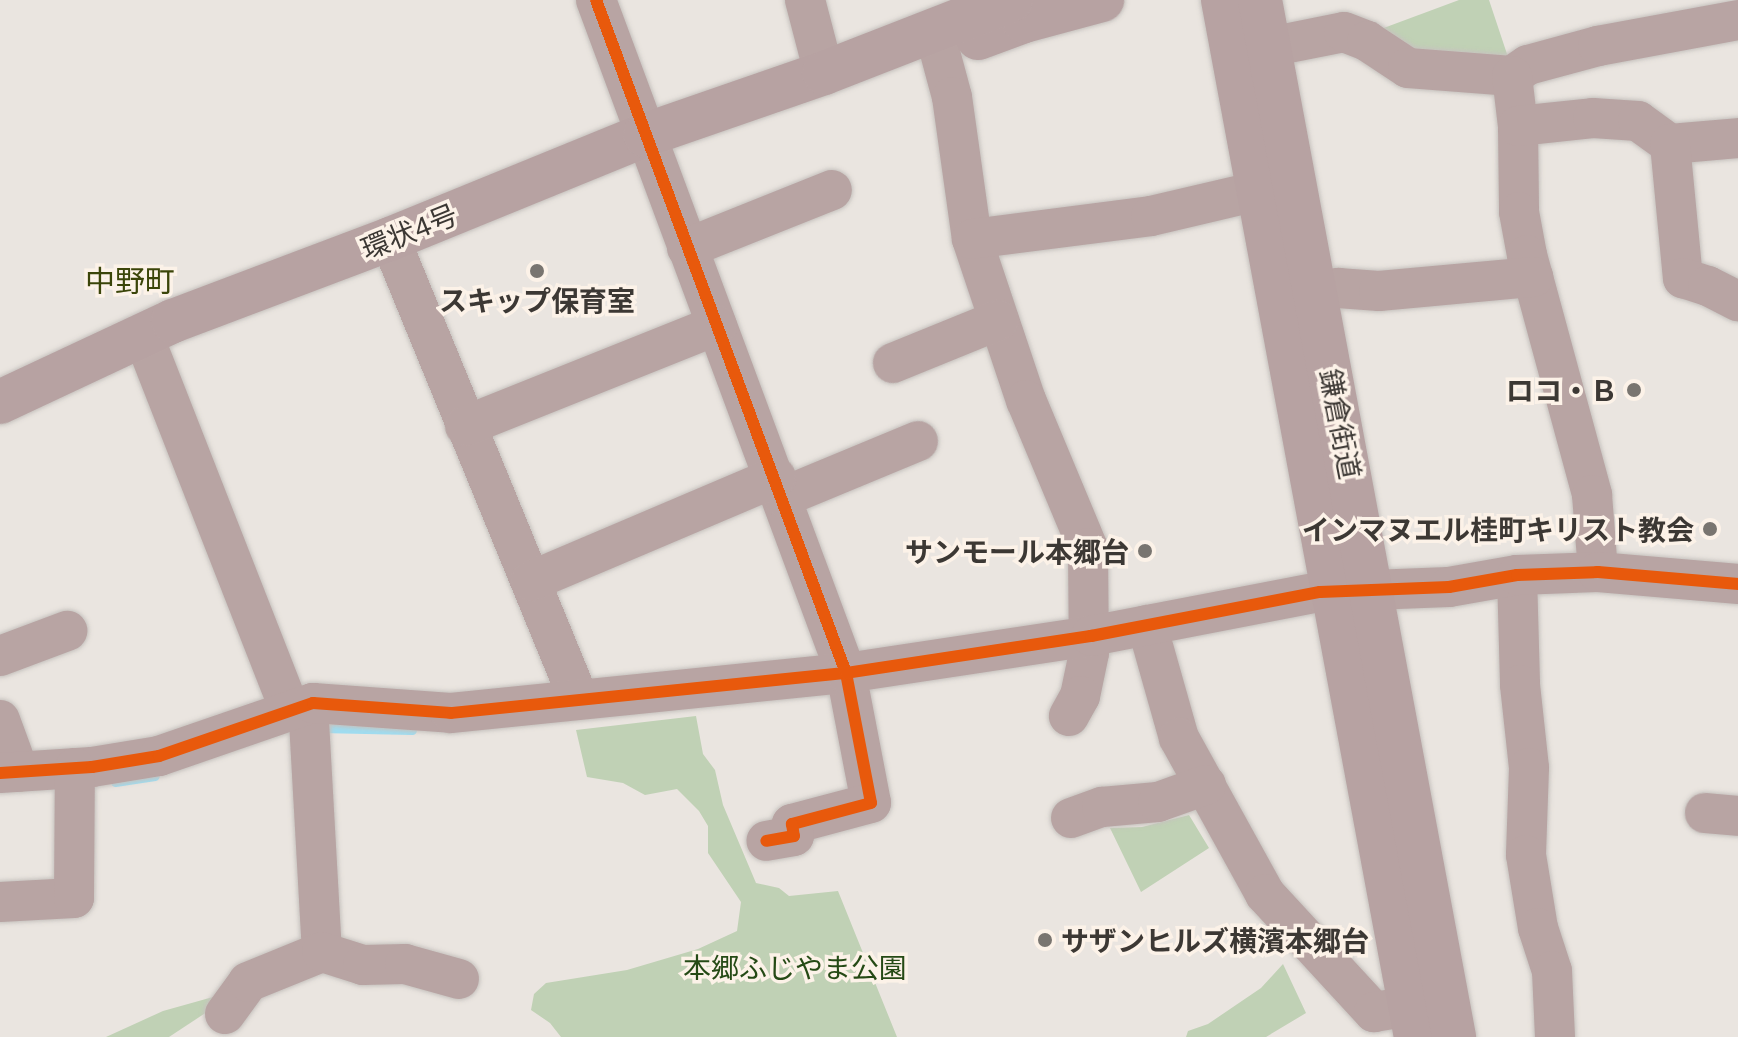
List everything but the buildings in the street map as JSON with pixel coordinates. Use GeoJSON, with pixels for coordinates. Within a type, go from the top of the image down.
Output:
{"type":"FeatureCollection","features":[{"type":"Feature","properties":{"kind":"main road","name":"環状4号"},"geometry":{"type":"LineString","coordinates":[[937,41],[1011,0]]}},
{"type":"Feature","properties":{"kind":"main road","name":"環状4号"},"geometry":{"type":"LineString","coordinates":[[0,402],[143,335],[645,135],[824,73],[1102,0]]}},
{"type":"Feature","properties":{"kind":"main road","name":"鎌倉街道"},"geometry":{"type":"LineString","coordinates":[[1223,0],[1258,191],[1454,1037]]}},
{"type":"Feature","properties":{"kind":"main road","name":"鎌倉街道"},"geometry":{"type":"LineString","coordinates":[[1260,0],[1316,293],[1352,590],[1413,1022]]}},
{"type":"Feature","properties":{"kind":"street"},"geometry":{"type":"LineString","coordinates":[[596,0],[687,248],[780,487],[846,673],[871,803],[792,824],[794,836],[766,841]]}},
{"type":"Feature","properties":{"kind":"street"},"geometry":{"type":"LineString","coordinates":[[805,0],[824,73]]}},
{"type":"Feature","properties":{"kind":"street"},"geometry":{"type":"LineString","coordinates":[[1269,47],[1344,32],[1367,41],[1408,68],[1512,76],[1528,65],[1598,46],[1738,20]]}},
{"type":"Feature","properties":{"kind":"street"},"geometry":{"type":"LineString","coordinates":[[937,41],[952,97],[972,239],[1026,400],[1088,548],[1091,636],[1080,696],[1069,716]]}},
{"type":"Feature","properties":{"kind":"street"},"geometry":{"type":"LineString","coordinates":[[1512,76],[1518,126],[1519,212],[1530,266],[1592,495],[1598,572]]}},
{"type":"Feature","properties":{"kind":"street"},"geometry":{"type":"LineString","coordinates":[[1518,126],[1593,118],[1638,121],[1670,144],[1738,138]]}},
{"type":"Feature","properties":{"kind":"street"},"geometry":{"type":"LineString","coordinates":[[1670,144],[1683,278],[1738,301]]}},
{"type":"Feature","properties":{"kind":"street"},"geometry":{"type":"LineString","coordinates":[[687,248],[832,190]]}},
{"type":"Feature","properties":{"kind":"street"},"geometry":{"type":"LineString","coordinates":[[972,239],[1151,216],[1258,191]]}},
{"type":"Feature","properties":{"kind":"street"},"geometry":{"type":"LineString","coordinates":[[390,239],[579,699]]}},
{"type":"Feature","properties":{"kind":"street"},"geometry":{"type":"LineString","coordinates":[[1316,293],[1338,288],[1379,291],[1530,266]]}},
{"type":"Feature","properties":{"kind":"street"},"geometry":{"type":"LineString","coordinates":[[893,363],[999,320]]}},
{"type":"Feature","properties":{"kind":"street"},"geometry":{"type":"LineString","coordinates":[[465,426],[717,325]]}},
{"type":"Feature","properties":{"kind":"street"},"geometry":{"type":"LineString","coordinates":[[143,335],[304,712],[312,763],[322,952]]}},
{"type":"Feature","properties":{"kind":"street"},"geometry":{"type":"LineString","coordinates":[[531,581],[780,487],[918,441]]}},
{"type":"Feature","properties":{"kind":"street"},"geometry":{"type":"LineString","coordinates":[[0,720],[9,772],[75,781],[179,758],[304,712],[451,713],[846,673],[1148,627],[1352,590],[1449,587],[1517,575],[1598,572],[1738,584]]}},
{"type":"Feature","properties":{"kind":"street"},"geometry":{"type":"LineString","coordinates":[[1517,575],[1520,685],[1529,768],[1526,855],[1538,928],[1552,971],[1555,1037]]}},
{"type":"Feature","properties":{"kind":"street"},"geometry":{"type":"LineString","coordinates":[[1148,627],[1179,738],[1265,894],[1362,1002],[1374,1012],[1413,1022]]}},
{"type":"Feature","properties":{"kind":"street"},"geometry":{"type":"LineString","coordinates":[[0,656],[67,631]]}},
{"type":"Feature","properties":{"kind":"street"},"geometry":{"type":"LineString","coordinates":[[0,902],[74,898],[75,781]]}},
{"type":"Feature","properties":{"kind":"street"},"geometry":{"type":"LineString","coordinates":[[1071,818],[1102,807],[1158,802],[1206,785]]}},
{"type":"Feature","properties":{"kind":"street"},"geometry":{"type":"LineString","coordinates":[[225,1014],[248,982],[322,952],[363,965],[405,964],[459,979]]}},
{"type":"Feature","properties":{"kind":"green space"},"geometry":{"type":"Polygon","coordinates":[[[1459,0],[1489,0],[1510,63],[1412,57],[1381,29],[1459,0]]]}},
{"type":"Feature","properties":{"kind":"green space","name":"本郷ふじやま公園"},"geometry":{"type":"Polygon","coordinates":[[[696,716],[703,754],[715,770],[723,805],[756,883],[779,888],[789,896],[838,891],[897,1037],[561,1037],[550,1023],[531,1010],[534,994],[546,983],[627,970],[698,949],[737,931],[741,902],[708,853],[708,826],[699,811],[677,789],[645,795],[623,783],[587,777],[576,730],[696,716]]]}},
{"type":"Feature","properties":{"kind":"green space"},"geometry":{"type":"Polygon","coordinates":[[[1189,815],[1209,848],[1141,892],[1110,828],[1142,827],[1189,815]]]}},
{"type":"Feature","properties":{"kind":"green space"},"geometry":{"type":"Polygon","coordinates":[[[1283,964],[1306,1013],[1266,1037],[1186,1037],[1188,1031],[1208,1024],[1261,988],[1283,964]]]}},
{"type":"Feature","properties":{"kind":"green space"},"geometry":{"type":"Polygon","coordinates":[[[213,997],[213,1008],[169,1037],[106,1037],[163,1011],[213,997]]]}},
{"type":"Feature","properties":{"kind":"waterway"},"geometry":{"type":"LineString","coordinates":[[319,728],[412,730]]}},
{"type":"Feature","properties":{"kind":"waterway"},"geometry":{"type":"LineString","coordinates":[[115,782],[155,776]]}},
{"type":"Feature","properties":{"kind":"cycle path"},"geometry":{"type":"LineString","coordinates":[[596,0],[846,673],[871,803],[792,824],[794,836],[766,841]]}},
{"type":"Feature","properties":{"kind":"cycle path"},"geometry":{"type":"LineString","coordinates":[[0,773],[92,767],[159,756],[313,703],[451,713],[846,673],[1091,636],[1320,592],[1449,587],[1517,575],[1598,572],[1738,584]]}},
{"type":"Feature","properties":{"kind":"place","name":"スキップ保育室"},"geometry":{"type":"Point","coordinates":[537,271]}},
{"type":"Feature","properties":{"kind":"place","name":"ロコ・Ｂ"},"geometry":{"type":"Point","coordinates":[1634,390]}},
{"type":"Feature","properties":{"kind":"place","name":"インマヌエル桂町キリスト教会"},"geometry":{"type":"Point","coordinates":[1710,529]}},
{"type":"Feature","properties":{"kind":"place","name":"サンモール本郷台"},"geometry":{"type":"Point","coordinates":[1145,551]}},
{"type":"Feature","properties":{"kind":"place","name":"サザンヒルズ横濱本郷台"},"geometry":{"type":"Point","coordinates":[1045,940]}},
{"type":"Feature","properties":{"kind":"district","name":"中野町"},"geometry":{"type":"Point","coordinates":[130,280]}}]}
